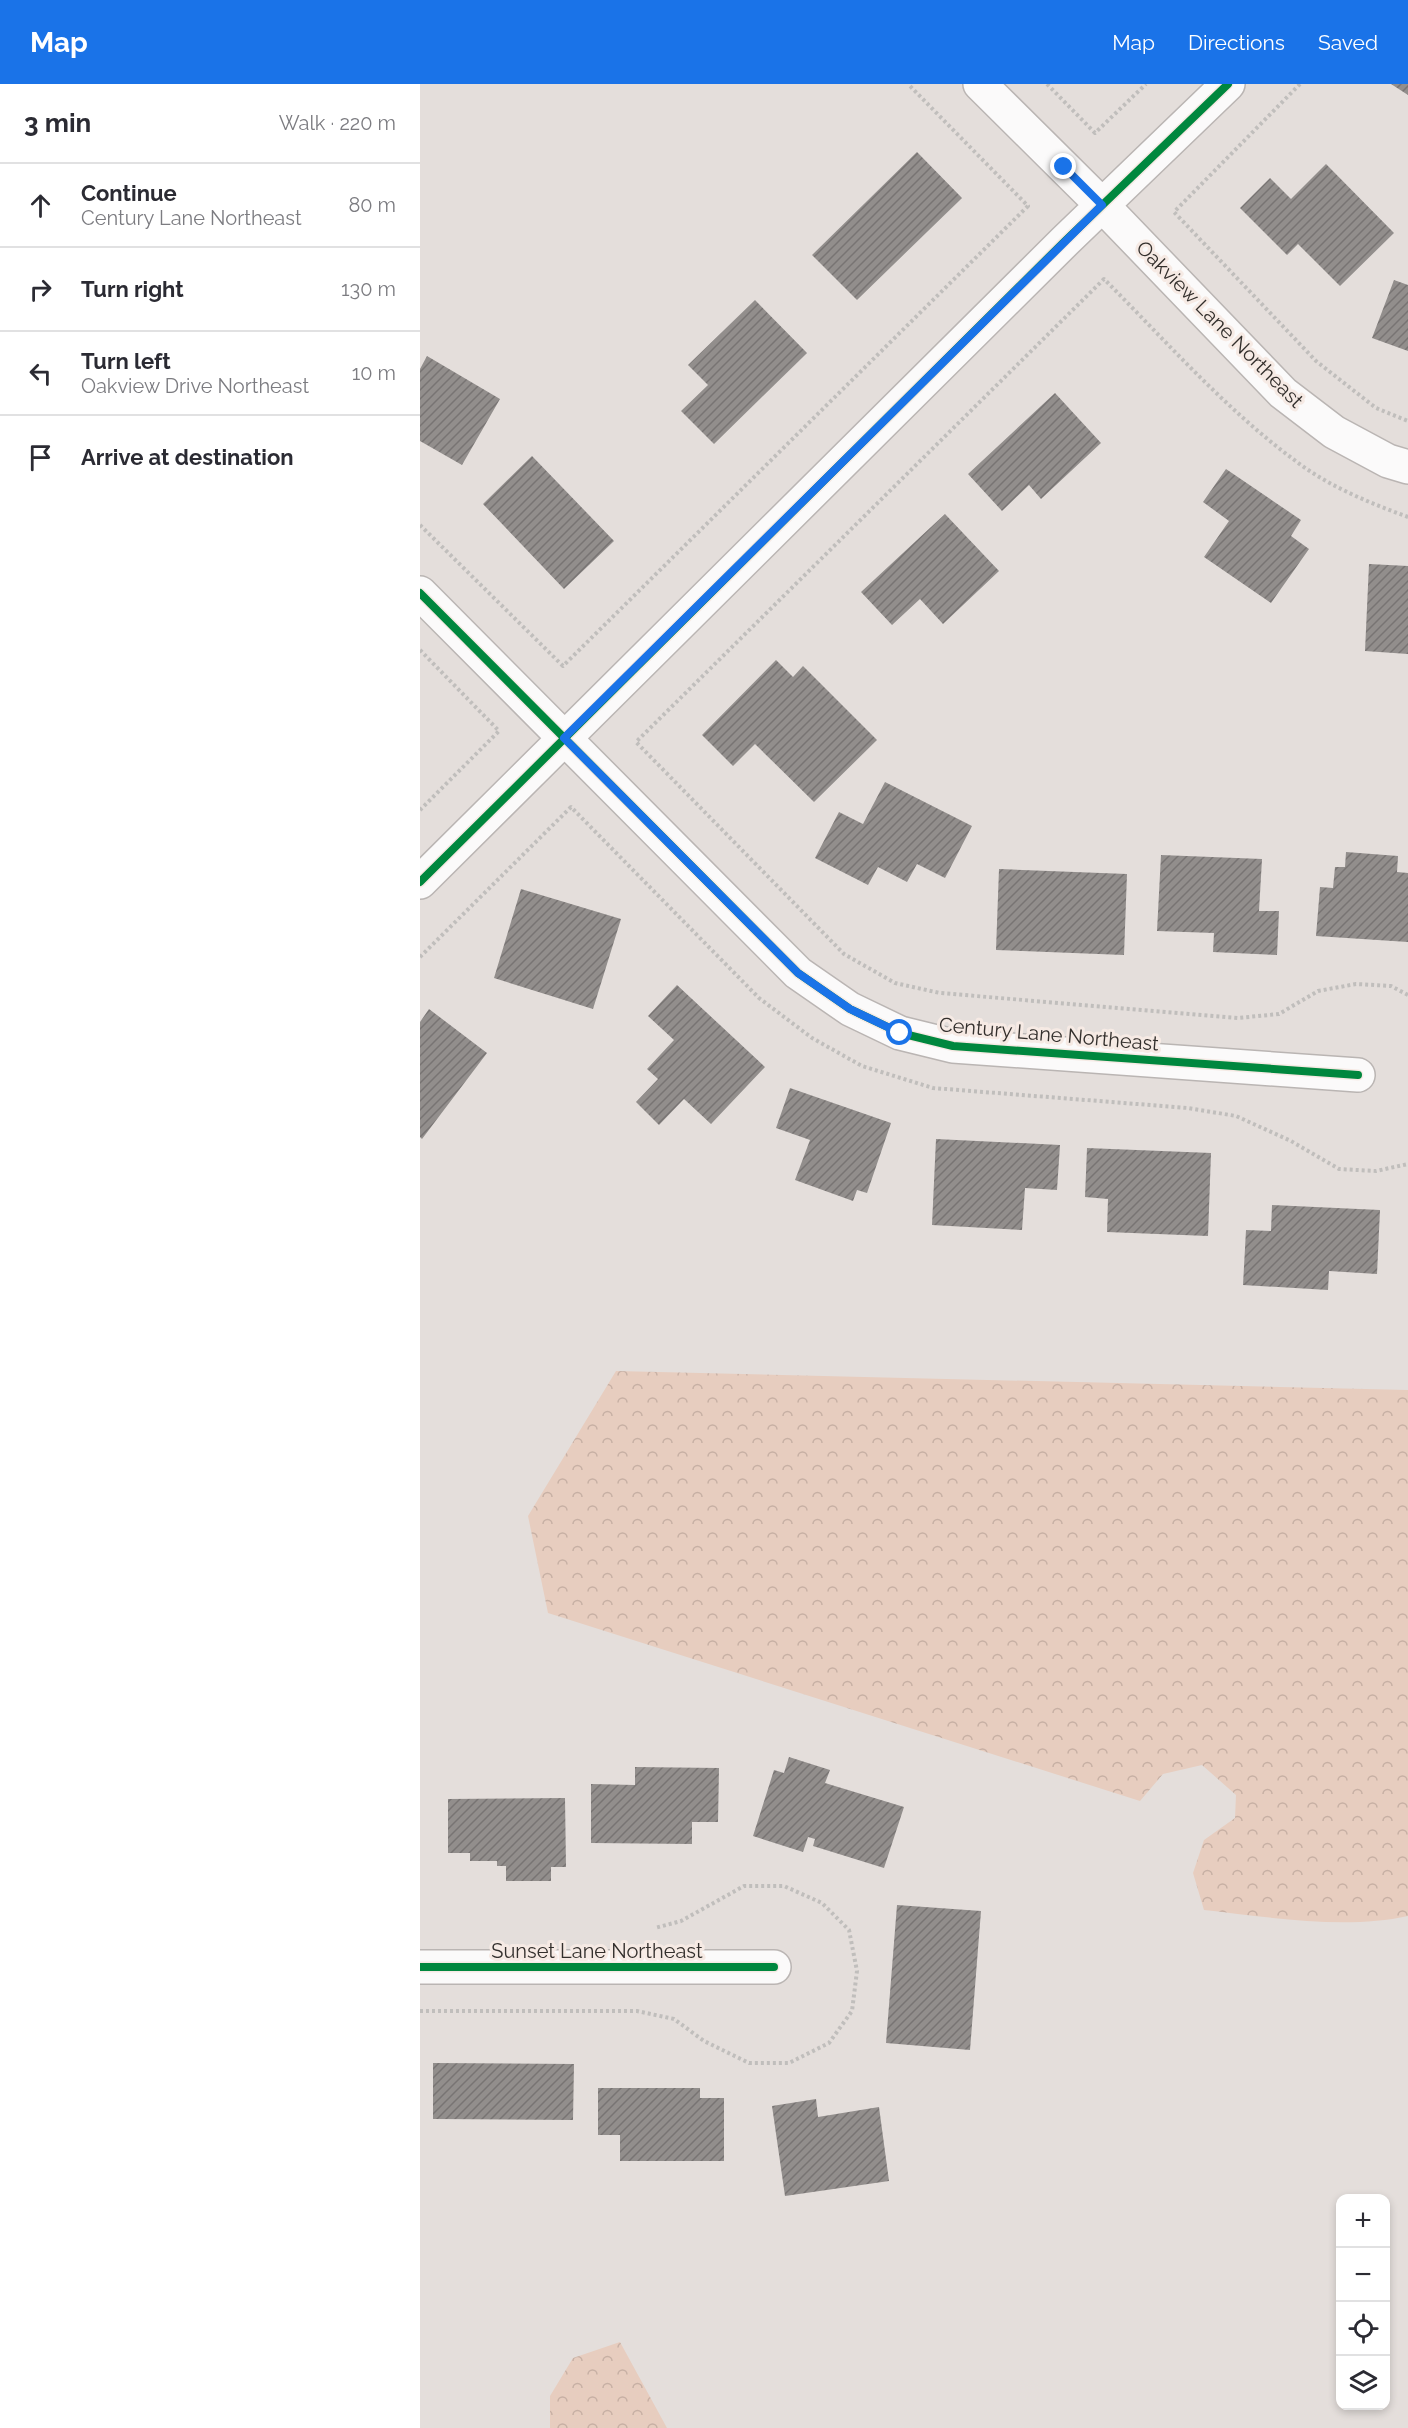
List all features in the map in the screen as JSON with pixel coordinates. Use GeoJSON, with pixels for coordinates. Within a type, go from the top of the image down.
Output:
{"type":"FeatureCollection","features":[{"type":"Feature","properties":{"kind":"street","name":"Oakview Lane Northeast"},"geometry":{"type":"LineString","coordinates":[[980,84],[1102,205],[1283,393],[1334,432],[1388,461],[1408,467]]}},
{"type":"Feature","properties":{"kind":"street"},"geometry":{"type":"LineString","coordinates":[[420,882],[1102,205],[1228,84]]}},
{"type":"Feature","properties":{"kind":"street","name":"Century Lane Northeast"},"geometry":{"type":"LineString","coordinates":[[420,593],[798,973],[850,1009],[900,1033],[953,1046],[1358,1075]]}},
{"type":"Feature","properties":{"kind":"street","name":"Sunset Lane Northeast"},"geometry":{"type":"LineString","coordinates":[[420,1967],[774,1967]]}},
{"type":"Feature","properties":{"kind":"path"},"geometry":{"type":"LineString","coordinates":[[420,525],[563,666],[1028,206],[908,84]]}},
{"type":"Feature","properties":{"kind":"path"},"geometry":{"type":"LineString","coordinates":[[1047,84],[1095,133],[1146,84]]}},
{"type":"Feature","properties":{"kind":"path"},"geometry":{"type":"LineString","coordinates":[[1300,84],[1174,212],[1316,361],[1376,408],[1408,421]]}},
{"type":"Feature","properties":{"kind":"path"},"geometry":{"type":"LineString","coordinates":[[1104,279],[636,742],[844,954],[895,983],[940,993],[1238,1018],[1279,1014],[1318,991],[1356,984],[1391,986],[1408,995]]}},
{"type":"Feature","properties":{"kind":"path"},"geometry":{"type":"LineString","coordinates":[[420,650],[499,731],[420,810]]}},
{"type":"Feature","properties":{"kind":"path"},"geometry":{"type":"LineString","coordinates":[[420,957],[571,807]]}},
{"type":"Feature","properties":{"kind":"green space"},"geometry":{"type":"Polygon","coordinates":[[[616,1371],[1408,1390],[1408,1916],[1359,1922],[1333,1922],[1280,1919],[1204,1910],[1193,1873],[1204,1840],[1235,1818],[1236,1795],[1202,1765],[1163,1774],[1140,1801],[548,1613],[528,1516],[616,1371]]]}},
{"type":"Feature","properties":{"kind":"green space"},"geometry":{"type":"Polygon","coordinates":[[[620,2342],[667,2428],[550,2428],[550,2396],[573,2358],[620,2342]]]}},
{"type":"Feature","properties":{"kind":"building"},"geometry":{"type":"Polygon","coordinates":[[[1391,84],[1408,84],[1408,95],[1391,84]]]}},
{"type":"Feature","properties":{"kind":"building"},"geometry":{"type":"Polygon","coordinates":[[[917,152],[962,198],[857,300],[812,255],[917,152]]]}},
{"type":"Feature","properties":{"kind":"building"},"geometry":{"type":"Polygon","coordinates":[[[1326,164],[1394,233],[1340,286],[1298,244],[1287,255],[1240,208],[1270,178],[1291,199],[1326,164]]]}},
{"type":"Feature","properties":{"kind":"building"},"geometry":{"type":"Polygon","coordinates":[[[1394,280],[1408,285],[1408,351],[1372,338],[1394,280]]]}},
{"type":"Feature","properties":{"kind":"building"},"geometry":{"type":"Polygon","coordinates":[[[755,300],[807,353],[714,444],[681,411],[708,385],[688,365],[755,300]]]}},
{"type":"Feature","properties":{"kind":"building"},"geometry":{"type":"Polygon","coordinates":[[[427,356],[500,399],[462,465],[420,441],[420,369],[427,356]]]}},
{"type":"Feature","properties":{"kind":"building"},"geometry":{"type":"Polygon","coordinates":[[[1055,393],[1101,443],[1041,499],[1029,485],[1002,511],[968,474],[1055,393]]]}},
{"type":"Feature","properties":{"kind":"building"},"geometry":{"type":"Polygon","coordinates":[[[532,456],[614,541],[564,589],[483,504],[532,456]]]}},
{"type":"Feature","properties":{"kind":"building"},"geometry":{"type":"Polygon","coordinates":[[[1226,469],[1301,520],[1291,536],[1309,549],[1271,603],[1204,557],[1229,521],[1203,502],[1226,469]]]}},
{"type":"Feature","properties":{"kind":"building"},"geometry":{"type":"Polygon","coordinates":[[[945,514],[999,571],[943,624],[920,599],[892,625],[861,592],[945,514]]]}},
{"type":"Feature","properties":{"kind":"building"},"geometry":{"type":"Polygon","coordinates":[[[1369,564],[1408,566],[1408,654],[1365,651],[1369,564]]]}},
{"type":"Feature","properties":{"kind":"building"},"geometry":{"type":"Polygon","coordinates":[[[776,660],[793,677],[803,666],[877,740],[814,802],[755,744],[733,766],[702,735],[776,660]]]}},
{"type":"Feature","properties":{"kind":"building"},"geometry":{"type":"Polygon","coordinates":[[[885,782],[972,826],[945,878],[917,864],[907,882],[878,867],[868,885],[815,858],[839,812],[863,824],[885,782]]]}},
{"type":"Feature","properties":{"kind":"building"},"geometry":{"type":"Polygon","coordinates":[[[1346,852],[1398,856],[1397,872],[1408,873],[1408,942],[1316,936],[1320,887],[1333,888],[1335,867],[1345,867],[1346,852]]]}},
{"type":"Feature","properties":{"kind":"building"},"geometry":{"type":"Polygon","coordinates":[[[1161,855],[1262,859],[1259,911],[1279,911],[1277,955],[1213,952],[1214,933],[1157,931],[1161,855]]]}},
{"type":"Feature","properties":{"kind":"building"},"geometry":{"type":"Polygon","coordinates":[[[999,869],[1127,874],[1124,955],[996,950],[999,869]]]}},
{"type":"Feature","properties":{"kind":"building"},"geometry":{"type":"Polygon","coordinates":[[[521,889],[621,919],[593,1009],[494,978],[521,889]]]}},
{"type":"Feature","properties":{"kind":"building"},"geometry":{"type":"Polygon","coordinates":[[[677,985],[765,1067],[711,1124],[684,1099],[659,1125],[636,1102],[658,1079],[647,1069],[674,1040],[648,1016],[677,985]]]}},
{"type":"Feature","properties":{"kind":"building"},"geometry":{"type":"Polygon","coordinates":[[[429,1009],[487,1053],[422,1139],[420,1137],[420,1022],[429,1009]]]}},
{"type":"Feature","properties":{"kind":"building"},"geometry":{"type":"Polygon","coordinates":[[[790,1088],[891,1123],[867,1193],[857,1190],[853,1201],[795,1180],[810,1140],[776,1128],[790,1088]]]}},
{"type":"Feature","properties":{"kind":"building"},"geometry":{"type":"Polygon","coordinates":[[[936,1139],[1060,1145],[1057,1190],[1025,1188],[1022,1230],[932,1225],[936,1139]]]}},
{"type":"Feature","properties":{"kind":"building"},"geometry":{"type":"Polygon","coordinates":[[[1087,1148],[1211,1153],[1208,1236],[1107,1232],[1108,1199],[1085,1197],[1087,1148]]]}},
{"type":"Feature","properties":{"kind":"building"},"geometry":{"type":"Polygon","coordinates":[[[1272,1205],[1380,1210],[1377,1274],[1329,1271],[1328,1290],[1243,1285],[1246,1230],[1271,1231],[1272,1205]]]}},
{"type":"Feature","properties":{"kind":"building"},"geometry":{"type":"Polygon","coordinates":[[[789,1757],[830,1770],[825,1783],[904,1807],[884,1868],[813,1846],[815,1839],[808,1837],[803,1852],[753,1836],[774,1770],[784,1773],[789,1757]]]}},
{"type":"Feature","properties":{"kind":"building"},"geometry":{"type":"Polygon","coordinates":[[[635,1767],[719,1768],[718,1822],[692,1822],[692,1844],[591,1843],[591,1784],[635,1785],[635,1767]]]}},
{"type":"Feature","properties":{"kind":"building"},"geometry":{"type":"Polygon","coordinates":[[[565,1798],[566,1867],[551,1867],[551,1881],[506,1881],[506,1866],[497,1866],[497,1861],[470,1861],[470,1853],[448,1853],[448,1799],[565,1798]]]}},
{"type":"Feature","properties":{"kind":"building"},"geometry":{"type":"Polygon","coordinates":[[[897,1905],[981,1911],[970,2050],[886,2043],[897,1905]]]}},
{"type":"Feature","properties":{"kind":"building"},"geometry":{"type":"Polygon","coordinates":[[[433,2063],[574,2064],[573,2120],[433,2119],[433,2063]]]}},
{"type":"Feature","properties":{"kind":"building"},"geometry":{"type":"Polygon","coordinates":[[[598,2088],[700,2088],[700,2098],[724,2098],[724,2161],[620,2161],[620,2135],[598,2135],[598,2088]]]}},
{"type":"Feature","properties":{"kind":"building"},"geometry":{"type":"Polygon","coordinates":[[[816,2099],[818,2117],[879,2107],[889,2181],[785,2196],[772,2106],[816,2099]]]}},
{"type":"Feature","properties":{"kind":"cycle path"},"geometry":{"type":"LineString","coordinates":[[420,882],[1065,241],[1228,84]]}},
{"type":"Feature","properties":{"kind":"cycle path"},"geometry":{"type":"LineString","coordinates":[[420,593],[798,973],[850,1009],[900,1033],[953,1046],[1358,1075]]}},
{"type":"Feature","properties":{"kind":"cycle path"},"geometry":{"type":"LineString","coordinates":[[420,1967],[774,1967]]}},
{"type":"Feature","properties":{"kind":"route"},"geometry":{"type":"LineString","coordinates":[[900,1033],[850,1009],[798,973],[564,738],[1102,205],[1064,167]]}}]}
